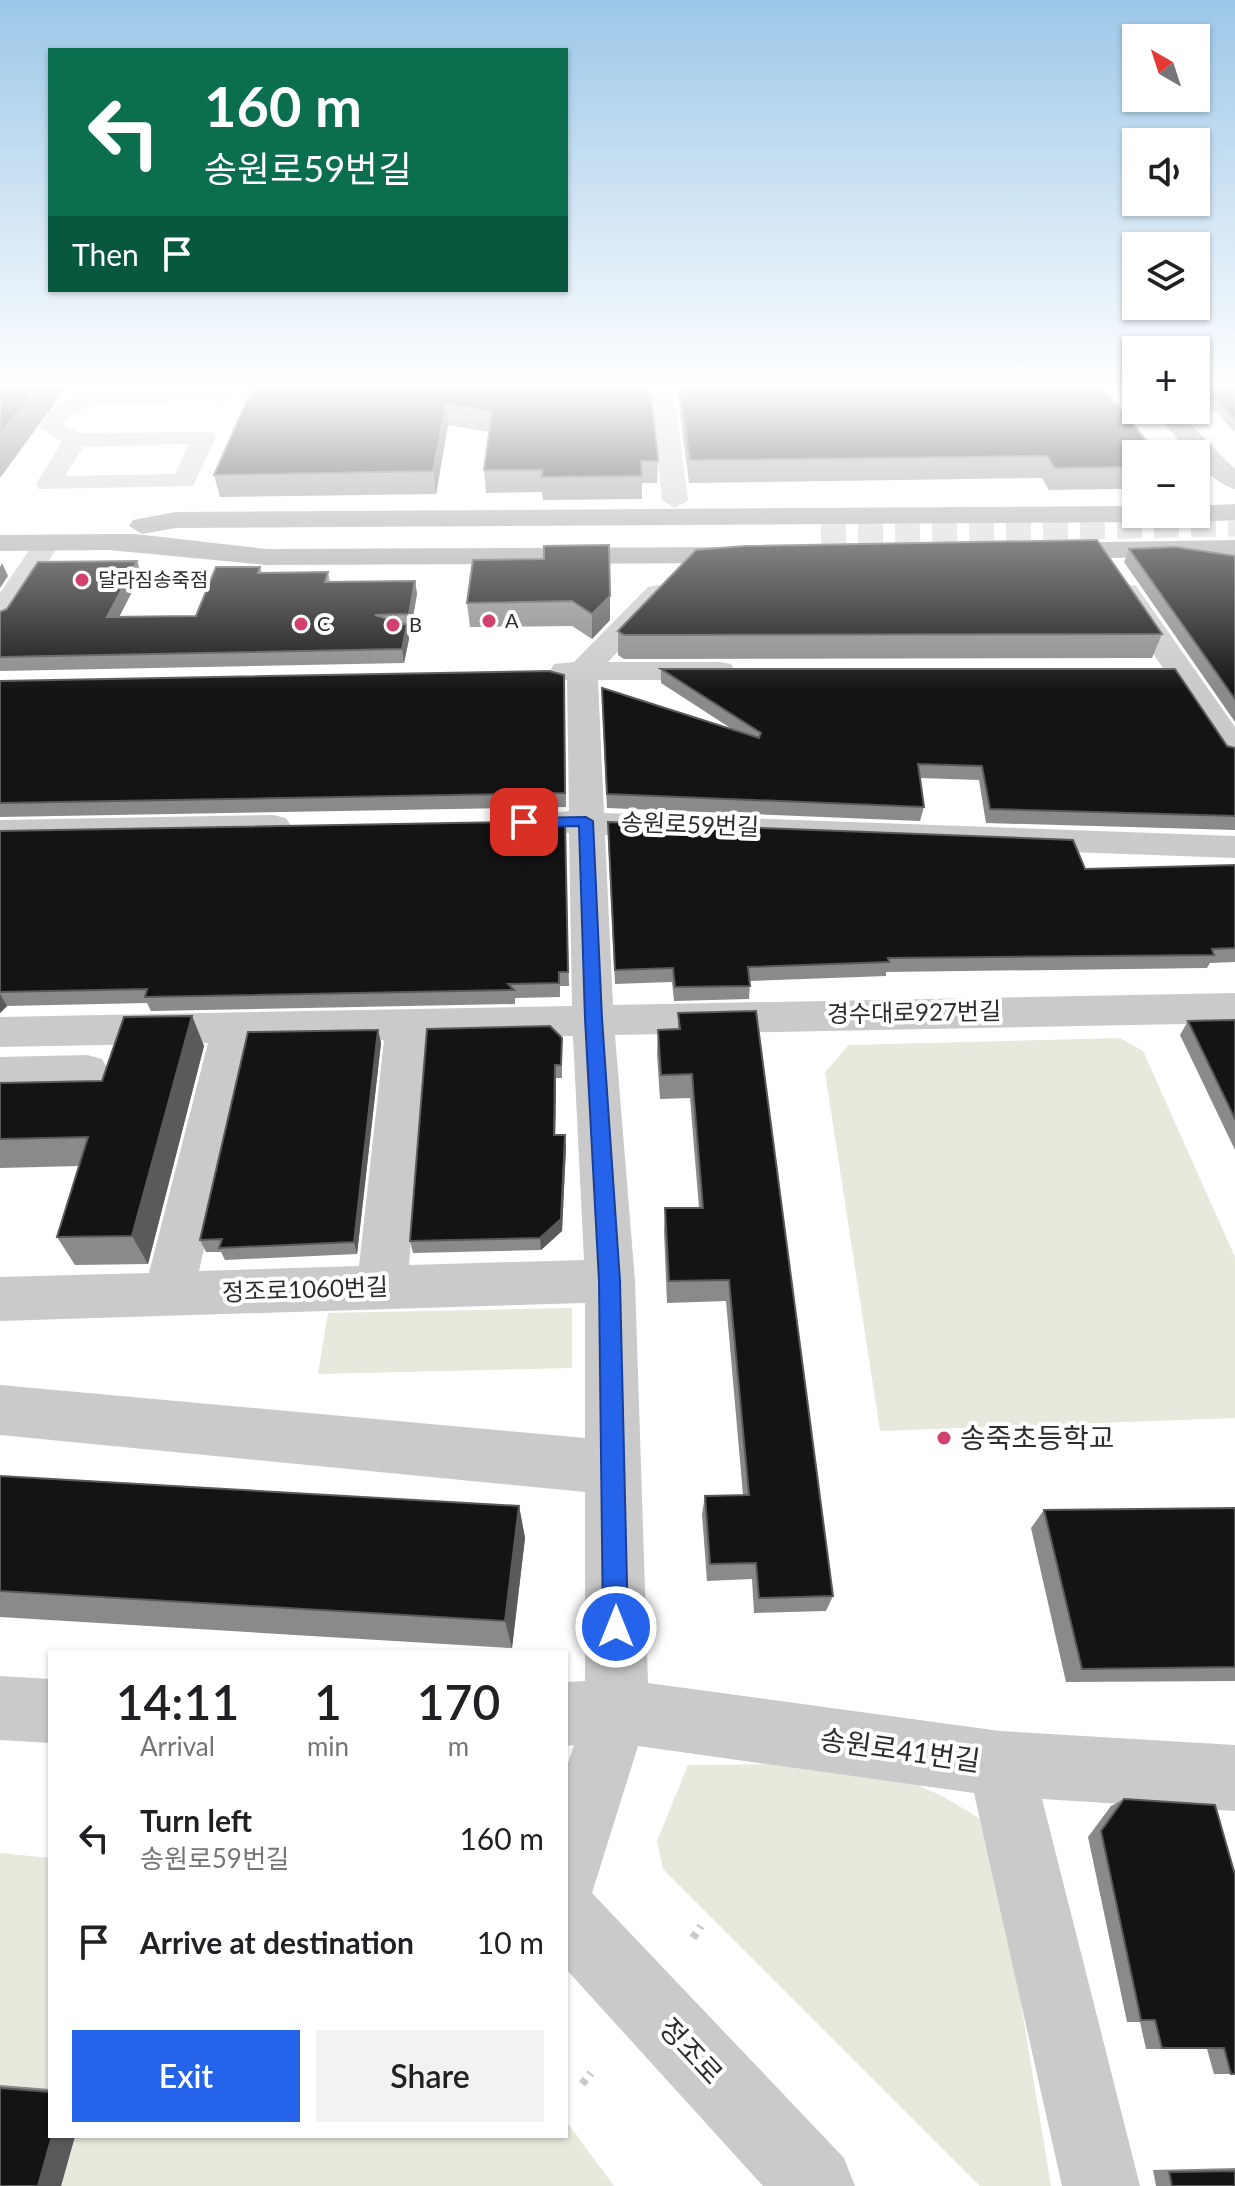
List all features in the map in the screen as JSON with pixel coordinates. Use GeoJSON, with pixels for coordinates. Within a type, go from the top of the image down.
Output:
{"type":"FeatureCollection","features":[{"type":"Feature","properties":{"kind":"main road"},"geometry":{"type":"LineString","coordinates":[[141,527],[191,520],[1122,511]]}},
{"type":"Feature","properties":{"kind":"main road"},"geometry":{"type":"LineString","coordinates":[[1210,513],[1235,512]]}},
{"type":"Feature","properties":{"kind":"main road"},"geometry":{"type":"LineString","coordinates":[[0,527],[141,527],[806,543]]}},
{"type":"Feature","properties":{"kind":"main road"},"geometry":{"type":"LineString","coordinates":[[107,542],[266,557],[692,556],[806,543]]}},
{"type":"Feature","properties":{"kind":"main road"},"geometry":{"type":"LineString","coordinates":[[0,543],[806,543]]}},
{"type":"Feature","properties":{"kind":"main road"},"geometry":{"type":"LineString","coordinates":[[1021,552],[1235,548]]}},
{"type":"Feature","properties":{"kind":"street"},"geometry":{"type":"LineString","coordinates":[[674,487],[675,500]]}},
{"type":"Feature","properties":{"kind":"street"},"geometry":{"type":"LineString","coordinates":[[0,615],[47,543]]}},
{"type":"Feature","properties":{"kind":"street"},"geometry":{"type":"LineString","coordinates":[[1098,550],[1235,751]]}},
{"type":"Feature","properties":{"kind":"street"},"geometry":{"type":"LineString","coordinates":[[568,1860],[591,1713],[615,1468],[610,1281],[593,1018],[582,671],[692,556]]}},
{"type":"Feature","properties":{"kind":"street"},"geometry":{"type":"LineString","coordinates":[[1147,670],[1179,670]]}},
{"type":"Feature","properties":{"kind":"street"},"geometry":{"type":"LineString","coordinates":[[535,672],[755,671]]}},
{"type":"Feature","properties":{"kind":"street","name":"송원로59번길"},"geometry":{"type":"LineString","coordinates":[[523,822],[586,821],[1235,847]]}},
{"type":"Feature","properties":{"kind":"street"},"geometry":{"type":"LineString","coordinates":[[0,831],[301,826]]}},
{"type":"Feature","properties":{"kind":"street","name":"경수대로927번길"},"geometry":{"type":"LineString","coordinates":[[593,1018],[1235,1008]]}},
{"type":"Feature","properties":{"kind":"street"},"geometry":{"type":"LineString","coordinates":[[0,1032],[593,1018]]}},
{"type":"Feature","properties":{"kind":"street"},"geometry":{"type":"LineString","coordinates":[[382,1288],[407,1022]]}},
{"type":"Feature","properties":{"kind":"street"},"geometry":{"type":"LineString","coordinates":[[168,1295],[233,1026]]}},
{"type":"Feature","properties":{"kind":"street"},"geometry":{"type":"LineString","coordinates":[[0,1073],[87,1071]]}},
{"type":"Feature","properties":{"kind":"street","name":"정조로1060번길"},"geometry":{"type":"LineString","coordinates":[[0,1299],[610,1281]]}},
{"type":"Feature","properties":{"kind":"street"},"geometry":{"type":"LineString","coordinates":[[0,1410],[615,1468]]}},
{"type":"Feature","properties":{"kind":"street"},"geometry":{"type":"LineString","coordinates":[[0,1708],[48,1711]]}},
{"type":"Feature","properties":{"kind":"street","name":"송원로41번길"},"geometry":{"type":"LineString","coordinates":[[591,1713],[1000,1764],[1235,1778]]}},
{"type":"Feature","properties":{"kind":"street"},"geometry":{"type":"LineString","coordinates":[[1000,1764],[1101,2186]]}},
{"type":"Feature","properties":{"kind":"street","name":"정조로"},"geometry":{"type":"LineString","coordinates":[[568,1919],[816,2186]]}},
{"type":"Feature","properties":{"kind":"path"},"geometry":{"type":"LineString","coordinates":[[693,1938],[701,1926]]}},
{"type":"Feature","properties":{"kind":"path"},"geometry":{"type":"LineString","coordinates":[[582,2084],[591,2073]]}},
{"type":"Feature","properties":{"kind":"shaded area"},"geometry":{"type":"Polygon","coordinates":[[[1120,1038],[1143,1051],[1235,1257],[1235,1418],[880,1431],[825,1072],[849,1045],[1120,1038]]]}},
{"type":"Feature","properties":{"kind":"shaded area"},"geometry":{"type":"Polygon","coordinates":[[[572,1308],[572,1368],[318,1374],[328,1313],[572,1308]]]}},
{"type":"Feature","properties":{"kind":"shaded area"},"geometry":{"type":"Polygon","coordinates":[[[783,1764],[889,1772],[942,1796],[979,1818],[998,1863],[1051,2186],[980,2186],[663,1869],[657,1841],[688,1765],[783,1764]]]}},
{"type":"Feature","properties":{"kind":"shaded area"},"geometry":{"type":"Polygon","coordinates":[[[0,1853],[48,1858],[48,2138],[568,2138],[568,2124],[614,2186],[0,2186],[0,1853]]]}},
{"type":"Feature","properties":{"kind":"building"},"geometry":{"type":"Polygon","coordinates":[[[1097,540],[1162,634],[624,635],[618,631],[696,550],[745,546],[1097,540]]]}},
{"type":"Feature","properties":{"kind":"building"},"geometry":{"type":"Polygon","coordinates":[[[609,545],[610,596],[592,614],[572,601],[467,603],[473,560],[544,559],[544,546],[609,545]]]}},
{"type":"Feature","properties":{"kind":"building"},"geometry":{"type":"Polygon","coordinates":[[[1176,547],[1235,556],[1235,699],[1129,549],[1176,547]]]}},
{"type":"Feature","properties":{"kind":"building"},"geometry":{"type":"Polygon","coordinates":[[[137,561],[107,617],[196,616],[216,567],[260,567],[258,573],[328,572],[325,582],[415,581],[409,614],[375,615],[407,625],[402,649],[0,657],[0,612],[7,609],[38,562],[137,561]]]}},
{"type":"Feature","properties":{"kind":"building"},"geometry":{"type":"Polygon","coordinates":[[[661,669],[1175,669],[1227,746],[1235,748],[1235,816],[990,809],[982,766],[918,764],[924,807],[607,794],[602,688],[759,738],[761,733],[661,669]]]}},
{"type":"Feature","properties":{"kind":"building"},"geometry":{"type":"Polygon","coordinates":[[[549,671],[564,675],[565,793],[0,803],[0,681],[549,671]]]}},
{"type":"Feature","properties":{"kind":"building"},"geometry":{"type":"Polygon","coordinates":[[[565,821],[568,972],[559,972],[559,983],[508,984],[514,990],[145,997],[147,989],[0,992],[0,831],[565,821]]]}},
{"type":"Feature","properties":{"kind":"building"},"geometry":{"type":"Polygon","coordinates":[[[608,822],[1073,840],[1085,869],[1235,865],[1235,948],[1212,949],[1214,955],[888,958],[889,962],[748,967],[750,986],[675,987],[673,968],[615,970],[608,822]]]}},
{"type":"Feature","properties":{"kind":"building"},"geometry":{"type":"Polygon","coordinates":[[[756,1011],[833,1596],[759,1598],[756,1563],[710,1564],[705,1496],[749,1495],[729,1280],[669,1281],[665,1208],[703,1208],[692,1074],[661,1075],[658,1030],[680,1029],[678,1013],[756,1011]]]}},
{"type":"Feature","properties":{"kind":"building"},"geometry":{"type":"Polygon","coordinates":[[[192,1016],[132,1236],[57,1237],[88,1137],[0,1139],[0,1083],[102,1081],[124,1017],[192,1016]]]}},
{"type":"Feature","properties":{"kind":"building"},"geometry":{"type":"Polygon","coordinates":[[[1235,1020],[1235,1119],[1188,1021],[1235,1020]]]}},
{"type":"Feature","properties":{"kind":"building"},"geometry":{"type":"Polygon","coordinates":[[[550,1026],[562,1038],[561,1065],[555,1065],[554,1135],[565,1135],[561,1219],[540,1238],[410,1241],[427,1029],[550,1026]]]}},
{"type":"Feature","properties":{"kind":"building"},"geometry":{"type":"Polygon","coordinates":[[[378,1030],[354,1242],[219,1248],[222,1239],[200,1240],[248,1032],[378,1030]]]}},
{"type":"Feature","properties":{"kind":"building"},"geometry":{"type":"Polygon","coordinates":[[[0,1476],[519,1506],[505,1621],[0,1591],[0,1476]]]}},
{"type":"Feature","properties":{"kind":"building"},"geometry":{"type":"Polygon","coordinates":[[[1235,1508],[1235,1667],[1082,1669],[1044,1510],[1235,1508]]]}},
{"type":"Feature","properties":{"kind":"building"},"geometry":{"type":"Polygon","coordinates":[[[1124,1799],[1215,1805],[1235,1875],[1235,2074],[1231,2074],[1224,2048],[1162,2048],[1155,2020],[1141,2020],[1101,1831],[1124,1799]]]}},
{"type":"Feature","properties":{"kind":"building"},"geometry":{"type":"Polygon","coordinates":[[[0,2088],[48,2092],[48,2138],[51,2138],[38,2186],[0,2186],[0,2088]]]}},
{"type":"Feature","properties":{"kind":"building"},"geometry":{"type":"Polygon","coordinates":[[[1235,2171],[1235,2186],[1172,2186],[1169,2172],[1235,2171]]]}},
{"type":"Feature","properties":{"kind":"tunnel"},"geometry":{"type":"LineString","coordinates":[[821,532],[1235,524]]}},
{"type":"Feature","properties":{"kind":"place","name":"달라짐송죽점"},"geometry":{"type":"Point","coordinates":[82,580]}},
{"type":"Feature","properties":{"kind":"place","name":"A"},"geometry":{"type":"Point","coordinates":[489,621]}},
{"type":"Feature","properties":{"kind":"place","name":"C"},"geometry":{"type":"Point","coordinates":[301,624]}},
{"type":"Feature","properties":{"kind":"place","name":"B"},"geometry":{"type":"Point","coordinates":[393,625]}},
{"type":"Feature","properties":{"kind":"place","name":"송죽초등학교"},"geometry":{"type":"Point","coordinates":[944,1438]}},
{"type":"Feature","properties":{"kind":"route"},"geometry":{"type":"LineString","coordinates":[[524,822],[586,821],[593,1018],[610,1281],[616,1627]]}}]}
